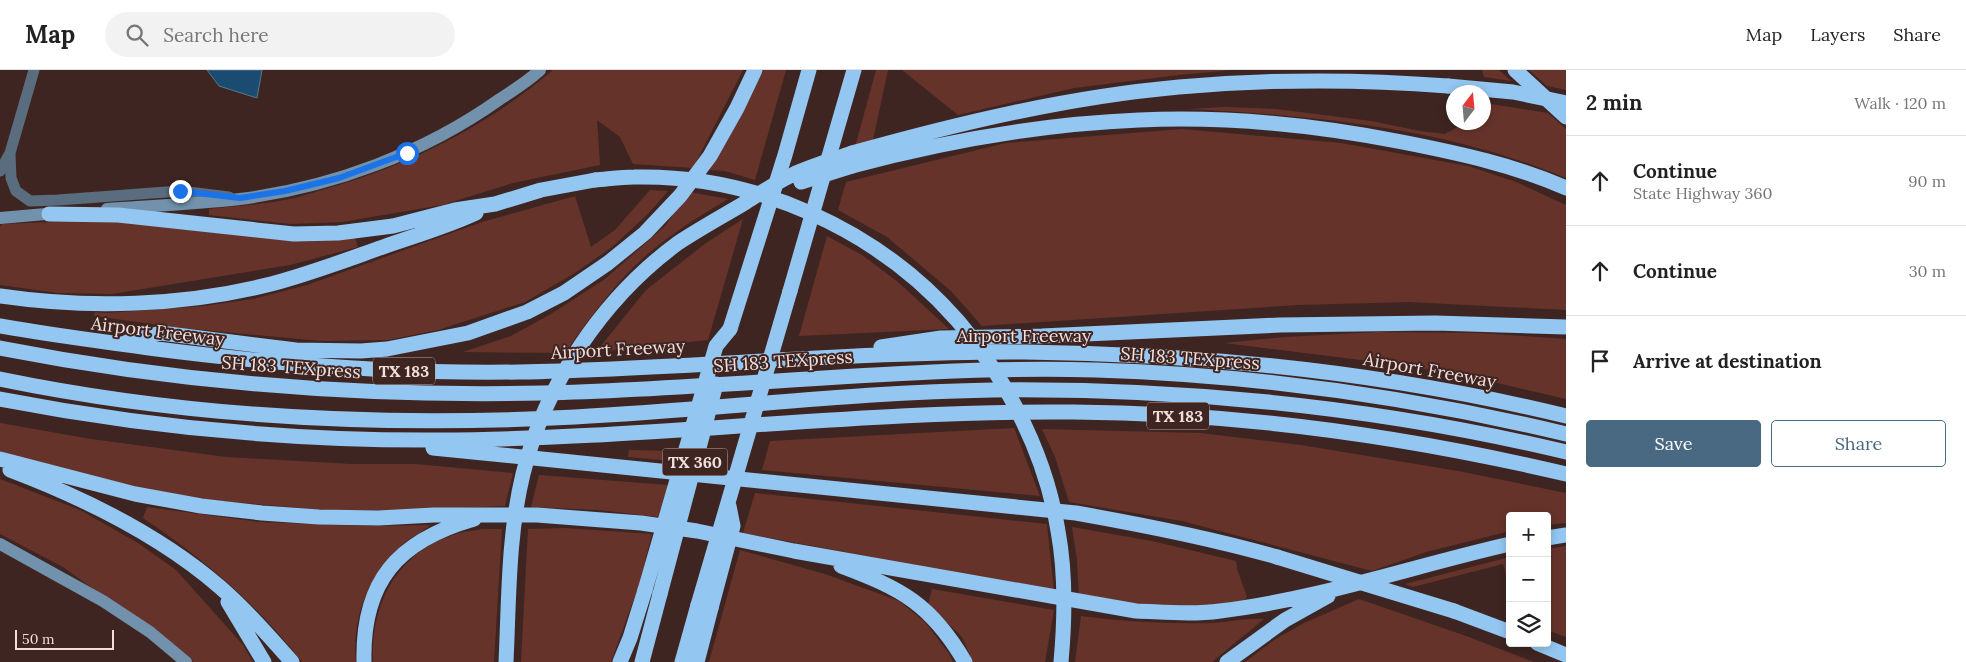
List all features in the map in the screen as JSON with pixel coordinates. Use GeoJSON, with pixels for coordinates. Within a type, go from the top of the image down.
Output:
{"type":"FeatureCollection","features":[{"type":"Feature","properties":{"kind":"highway"},"geometry":{"type":"LineString","coordinates":[[119,344],[161,333],[296,350],[361,351],[387,349],[468,333],[527,312],[564,293],[608,263],[651,227],[680,196],[710,156],[756,70]]}},
{"type":"Feature","properties":{"kind":"highway","name":"TX 360"},"geometry":{"type":"LineString","coordinates":[[642,662],[730,329],[785,155],[809,70]]}},
{"type":"Feature","properties":{"kind":"highway","name":"TX 360"},"geometry":{"type":"LineString","coordinates":[[682,662],[705,607],[728,502],[854,70]]}},
{"type":"Feature","properties":{"kind":"highway"},"geometry":{"type":"LineString","coordinates":[[1515,70],[1566,117]]}},
{"type":"Feature","properties":{"kind":"highway"},"geometry":{"type":"LineString","coordinates":[[506,662],[513,539],[519,494],[536,434],[562,378],[584,342],[606,313],[653,264],[707,224],[791,176],[852,153],[943,128],[1112,95],[1178,87],[1319,80],[1448,86],[1513,92],[1566,103]]}},
{"type":"Feature","properties":{"kind":"highway"},"geometry":{"type":"LineString","coordinates":[[770,188],[800,182],[852,166],[942,144],[1051,127],[1140,120],[1204,120],[1267,123],[1327,129],[1444,150],[1504,166],[1566,188]]}},
{"type":"Feature","properties":{"kind":"highway"},"geometry":{"type":"LineString","coordinates":[[0,296],[64,302],[114,303],[154,302],[211,296],[271,284],[318,270],[465,218],[495,204],[541,190],[595,180],[634,177],[671,178],[718,184],[765,196],[810,212],[850,232],[890,259],[925,288],[958,320],[1010,396],[1032,441],[1048,487],[1058,531],[1064,577],[1064,627],[1061,662]]}},
{"type":"Feature","properties":{"kind":"highway"},"geometry":{"type":"LineString","coordinates":[[49,214],[118,215],[269,232],[319,234],[392,226],[455,210],[495,204]]}},
{"type":"Feature","properties":{"kind":"highway"},"geometry":{"type":"LineString","coordinates":[[830,356],[923,339],[1042,336],[1280,324],[1435,323],[1566,327]]}},
{"type":"Feature","properties":{"kind":"highway","name":"Airport Freeway"},"geometry":{"type":"LineString","coordinates":[[0,326],[89,341],[234,359],[301,365],[458,372],[568,370],[830,356],[1023,352],[1154,356],[1229,361],[1395,382],[1489,399],[1566,416]]}},
{"type":"Feature","properties":{"kind":"highway"},"geometry":{"type":"LineString","coordinates":[[620,662],[630,638],[716,346],[730,329]]}},
{"type":"Feature","properties":{"kind":"highway","name":"SH 183 TEXpress"},"geometry":{"type":"LineString","coordinates":[[0,348],[67,360],[195,378],[347,391],[441,394],[546,393],[910,372],[1097,370],[1172,374],[1248,380],[1382,397],[1502,419],[1566,434]]}},
{"type":"Feature","properties":{"kind":"highway","name":"SH 183 TEXpress"},"geometry":{"type":"LineString","coordinates":[[0,379],[46,389],[170,406],[281,416],[422,421],[576,417],[934,392],[1083,390],[1159,393],[1238,398],[1369,414],[1475,432],[1566,452]]}},
{"type":"Feature","properties":{"kind":"highway","name":"TX 183"},"geometry":{"type":"LineString","coordinates":[[0,399],[131,420],[241,432],[350,438],[494,439],[663,431],[931,414],[1111,412],[1243,420],[1340,432],[1480,455],[1566,474]]}},
{"type":"Feature","properties":{"kind":"highway"},"geometry":{"type":"LineString","coordinates":[[350,438],[1076,513],[1222,542],[1454,611],[1506,630]]}},
{"type":"Feature","properties":{"kind":"highway"},"geometry":{"type":"LineString","coordinates":[[0,459],[134,494],[201,506],[262,513],[319,517],[378,518],[493,515],[588,518],[641,523],[746,540],[794,551],[1136,611],[1176,613],[1219,612],[1342,589],[1459,556],[1506,545]]}},
{"type":"Feature","properties":{"kind":"highway"},"geometry":{"type":"LineString","coordinates":[[0,466],[75,496],[111,514],[187,561],[220,588],[258,624],[292,662]]}},
{"type":"Feature","properties":{"kind":"highway"},"geometry":{"type":"LineString","coordinates":[[364,662],[364,638],[371,601],[382,579],[398,560],[414,546],[438,531],[493,515]]}},
{"type":"Feature","properties":{"kind":"highway"},"geometry":{"type":"LineString","coordinates":[[1551,537],[1566,534]]}},
{"type":"Feature","properties":{"kind":"highway"},"geometry":{"type":"LineString","coordinates":[[794,551],[868,576],[908,596],[930,614],[950,637],[964,662]]}},
{"type":"Feature","properties":{"kind":"highway"},"geometry":{"type":"LineString","coordinates":[[220,588],[264,662]]}},
{"type":"Feature","properties":{"kind":"highway"},"geometry":{"type":"LineString","coordinates":[[1227,662],[1246,646],[1285,620],[1342,589]]}},
{"type":"Feature","properties":{"kind":"highway"},"geometry":{"type":"LineString","coordinates":[[697,662],[705,607]]}},
{"type":"Feature","properties":{"kind":"highway"},"geometry":{"type":"LineString","coordinates":[[1551,641],[1566,645]]}},
{"type":"Feature","properties":{"kind":"highway"},"geometry":{"type":"LineString","coordinates":[[1547,647],[1566,655]]}},
{"type":"Feature","properties":{"kind":"main road"},"geometry":{"type":"LineString","coordinates":[[0,218],[240,198],[285,191],[339,178],[407,153],[473,118],[540,70]]}},
{"type":"Feature","properties":{"kind":"main road"},"geometry":{"type":"LineString","coordinates":[[0,544],[103,601],[150,632],[186,662]]}},
{"type":"Feature","properties":{"kind":"street"},"geometry":{"type":"LineString","coordinates":[[0,171],[10,154],[34,70]]}},
{"type":"Feature","properties":{"kind":"street"},"geometry":{"type":"LineString","coordinates":[[10,154],[11,178],[16,191],[30,201],[180,191],[240,198]]}},
{"type":"Feature","properties":{"kind":"shaded area"},"geometry":{"type":"Polygon","coordinates":[[[553,70],[743,70],[693,168],[633,164],[620,137],[597,120],[600,165],[513,183],[442,205],[342,222],[291,224],[209,215],[209,209],[266,203],[299,197],[386,169],[445,142],[474,126],[528,90],[553,70]]]}},
{"type":"Feature","properties":{"kind":"shaded area"},"geometry":{"type":"Polygon","coordinates":[[[764,70],[786,70],[755,180],[725,171],[709,170],[764,70]]]}},
{"type":"Feature","properties":{"kind":"shaded area"},"geometry":{"type":"Polygon","coordinates":[[[876,70],[888,70],[873,140],[855,147],[876,70]]]}},
{"type":"Feature","properties":{"kind":"shaded area"},"geometry":{"type":"Polygon","coordinates":[[[902,70],[1232,70],[1074,88],[958,115],[902,70]]]}},
{"type":"Feature","properties":{"kind":"shaded area"},"geometry":{"type":"Polygon","coordinates":[[[1482,70],[1499,70],[1511,81],[1484,77],[1482,70]]]}},
{"type":"Feature","properties":{"kind":"shaded area"},"geometry":{"type":"Polygon","coordinates":[[[1529,70],[1566,70],[1566,90],[1547,86],[1529,70]]]}},
{"type":"Feature","properties":{"kind":"shaded area"},"geometry":{"type":"Polygon","coordinates":[[[1491,104],[1548,113],[1566,129],[1566,178],[1521,161],[1475,147],[1380,127],[1283,115],[1187,109],[1226,107],[1276,109],[1371,121],[1445,134],[1452,130],[1491,130],[1491,104]]]}},
{"type":"Feature","properties":{"kind":"shaded area"},"geometry":{"type":"Polygon","coordinates":[[[1182,129],[1341,143],[1468,166],[1516,182],[1566,205],[1566,310],[1409,302],[1298,305],[982,326],[951,291],[887,237],[838,210],[846,182],[1006,143],[1182,129]]]}},
{"type":"Feature","properties":{"kind":"shaded area"},"geometry":{"type":"Polygon","coordinates":[[[650,190],[668,191],[647,215],[612,247],[575,273],[525,302],[438,330],[388,340],[321,341],[181,328],[94,316],[95,312],[106,313],[204,306],[253,299],[307,285],[482,222],[575,196],[591,247],[615,230],[650,190]]]}},
{"type":"Feature","properties":{"kind":"shaded area"},"geometry":{"type":"Polygon","coordinates":[[[689,192],[728,199],[673,234],[635,265],[601,304],[565,353],[463,352],[511,336],[551,314],[605,279],[665,226],[689,192]]]}},
{"type":"Feature","properties":{"kind":"shaded area"},"geometry":{"type":"Polygon","coordinates":[[[743,219],[708,340],[596,352],[646,290],[706,243],[743,219]]]}},
{"type":"Feature","properties":{"kind":"shaded area"},"geometry":{"type":"Polygon","coordinates":[[[106,220],[355,238],[358,247],[290,265],[112,294],[58,293],[0,285],[0,227],[2,224],[106,220]]]}},
{"type":"Feature","properties":{"kind":"shaded area"},"geometry":{"type":"Polygon","coordinates":[[[827,236],[862,255],[898,282],[949,329],[799,336],[827,236]]]}},
{"type":"Feature","properties":{"kind":"shaded area"},"geometry":{"type":"Polygon","coordinates":[[[1378,332],[1480,333],[1566,339],[1566,399],[1476,378],[1402,365],[1224,343],[1285,337],[1378,332]]]}},
{"type":"Feature","properties":{"kind":"shaded area"},"geometry":{"type":"Polygon","coordinates":[[[0,423],[91,439],[226,457],[351,464],[415,464],[513,473],[505,506],[409,510],[326,510],[196,499],[115,483],[47,466],[0,451],[0,423]]]}},
{"type":"Feature","properties":{"kind":"shaded area"},"geometry":{"type":"Polygon","coordinates":[[[1014,428],[1040,496],[762,470],[770,441],[1014,428]]]}},
{"type":"Feature","properties":{"kind":"shaded area"},"geometry":{"type":"Polygon","coordinates":[[[1042,429],[1200,433],[1301,445],[1458,471],[1566,493],[1566,523],[1551,525],[1551,512],[1506,512],[1506,532],[1426,552],[1372,571],[1182,521],[1069,502],[1055,457],[1042,429]]]}},
{"type":"Feature","properties":{"kind":"shaded area"},"geometry":{"type":"Polygon","coordinates":[[[629,450],[675,451],[673,461],[628,457],[629,450]]]}},
{"type":"Feature","properties":{"kind":"shaded area"},"geometry":{"type":"Polygon","coordinates":[[[539,475],[668,485],[658,517],[599,510],[531,507],[539,475]]]}},
{"type":"Feature","properties":{"kind":"shaded area"},"geometry":{"type":"Polygon","coordinates":[[[0,479],[80,510],[138,543],[176,570],[243,645],[253,662],[194,662],[63,567],[0,534],[0,479]]]}},
{"type":"Feature","properties":{"kind":"shaded area"},"geometry":{"type":"Polygon","coordinates":[[[755,493],[1047,524],[1054,591],[743,533],[755,493]]]}},
{"type":"Feature","properties":{"kind":"shaded area"},"geometry":{"type":"Polygon","coordinates":[[[147,507],[259,522],[370,526],[431,525],[395,551],[374,579],[360,611],[355,645],[356,662],[302,662],[248,602],[208,566],[143,518],[147,507]]]}},
{"type":"Feature","properties":{"kind":"shaded area"},"geometry":{"type":"Polygon","coordinates":[[[1072,527],[1152,541],[1236,561],[1247,597],[1243,602],[1222,606],[1160,608],[1079,597],[1077,560],[1072,527]]]}},
{"type":"Feature","properties":{"kind":"shaded area"},"geometry":{"type":"Polygon","coordinates":[[[565,528],[652,534],[639,585],[611,662],[521,662],[528,529],[565,528]]]}},
{"type":"Feature","properties":{"kind":"shaded area"},"geometry":{"type":"Polygon","coordinates":[[[482,529],[502,529],[494,662],[373,662],[373,641],[383,600],[403,567],[418,553],[436,542],[459,533],[482,529]]]}},
{"type":"Feature","properties":{"kind":"shaded area"},"geometry":{"type":"Polygon","coordinates":[[[1566,546],[1566,637],[1551,631],[1551,548],[1566,546]]]}},
{"type":"Feature","properties":{"kind":"shaded area"},"geometry":{"type":"Polygon","coordinates":[[[740,550],[825,574],[899,601],[925,622],[950,655],[953,662],[709,662],[740,550]]]}},
{"type":"Feature","properties":{"kind":"shaded area"},"geometry":{"type":"Polygon","coordinates":[[[1506,558],[1506,575],[1503,564],[1413,587],[1405,584],[1506,558]]]}},
{"type":"Feature","properties":{"kind":"shaded area"},"geometry":{"type":"Polygon","coordinates":[[[932,589],[1054,610],[1045,662],[973,662],[962,637],[928,604],[932,589]]]}},
{"type":"Feature","properties":{"kind":"shaded area"},"geometry":{"type":"Polygon","coordinates":[[[1359,599],[1469,637],[1534,662],[1245,662],[1274,640],[1304,623],[1359,599]]]}},
{"type":"Feature","properties":{"kind":"shaded area"},"geometry":{"type":"Polygon","coordinates":[[[1081,616],[1130,621],[1180,623],[1213,623],[1264,619],[1212,662],[1075,662],[1081,616]]]}},
{"type":"Feature","properties":{"kind":"water"},"geometry":{"type":"Polygon","coordinates":[[[207,70],[262,70],[257,98],[219,86],[207,70]]]}},
{"type":"Feature","properties":{"kind":"route"},"geometry":{"type":"LineString","coordinates":[[180,191],[240,198],[285,191],[339,178],[407,153]]}}]}
